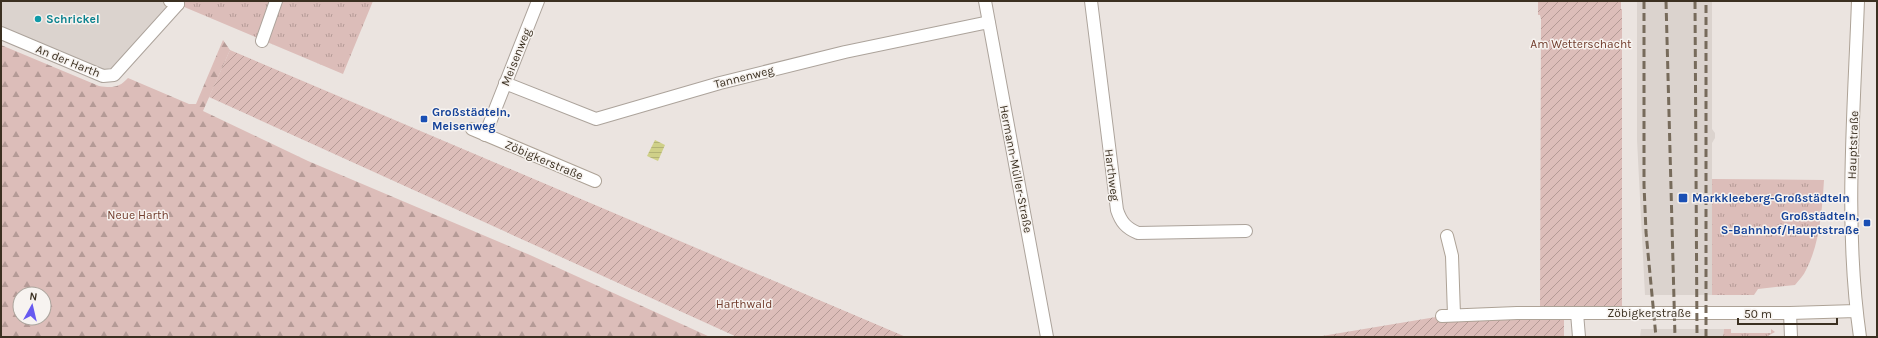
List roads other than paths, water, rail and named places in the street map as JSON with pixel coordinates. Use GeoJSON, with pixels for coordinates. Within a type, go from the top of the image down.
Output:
{"type":"FeatureCollection","features":[{"type":"Feature","properties":{"kind":"street"},"geometry":{"type":"LineString","coordinates":[[262,41],[276,1]]}},
{"type":"Feature","properties":{"kind":"street","name":"Meisenweg"},"geometry":{"type":"LineString","coordinates":[[485,135],[538,1]]}},
{"type":"Feature","properties":{"kind":"street","name":"Hermann-Müller-Straße"},"geometry":{"type":"LineString","coordinates":[[985,1],[1047,337]]}},
{"type":"Feature","properties":{"kind":"street","name":"Harthweg"},"geometry":{"type":"LineString","coordinates":[[1091,1],[1117,210],[1121,220],[1128,228],[1138,233],[1246,231]]}},
{"type":"Feature","properties":{"kind":"street","name":"Hauptstraße"},"geometry":{"type":"LineString","coordinates":[[1858,1],[1852,186],[1853,272],[1860,337]]}},
{"type":"Feature","properties":{"kind":"street","name":"An der Harth"},"geometry":{"type":"LineString","coordinates":[[1,33],[103,76],[114,75],[174,3]]}},
{"type":"Feature","properties":{"kind":"street","name":"Tannenweg"},"geometry":{"type":"LineString","coordinates":[[505,84],[596,119],[720,83],[823,57],[989,22]]}},
{"type":"Feature","properties":{"kind":"street","name":"Zöbigkerstraße"},"geometry":{"type":"LineString","coordinates":[[472,129],[595,181]]}},
{"type":"Feature","properties":{"kind":"street","name":"Zöbigkerstraße"},"geometry":{"type":"LineString","coordinates":[[1447,236],[1452,256],[1448,316],[1577,313],[1790,313],[1856,311]]}},
{"type":"Feature","properties":{"kind":"street"},"geometry":{"type":"LineString","coordinates":[[1577,313],[1579,337]]}},
{"type":"Feature","properties":{"kind":"street"},"geometry":{"type":"LineString","coordinates":[[1790,313],[1791,337]]}},
{"type":"Feature","properties":{"kind":"railway"},"geometry":{"type":"LineString","coordinates":[[1644,1],[1644,185],[1646,232],[1656,337]]}},
{"type":"Feature","properties":{"kind":"railway"},"geometry":{"type":"LineString","coordinates":[[1666,1],[1675,337]]}},
{"type":"Feature","properties":{"kind":"railway"},"geometry":{"type":"LineString","coordinates":[[1695,1],[1697,337]]}},
{"type":"Feature","properties":{"kind":"railway"},"geometry":{"type":"LineString","coordinates":[[1706,1],[1706,337]]}},
{"type":"Feature","properties":{"kind":"place","name":"Schrickel"},"geometry":{"type":"Point","coordinates":[38,19]}},
{"type":"Feature","properties":{"kind":"place","name":"Großstädteln, Meisenweg"},"geometry":{"type":"Point","coordinates":[424,119]}},
{"type":"Feature","properties":{"kind":"place","name":"Markkleeberg-Großstädteln"},"geometry":{"type":"Point","coordinates":[1683,198]}},
{"type":"Feature","properties":{"kind":"place","name":"Großstädteln, S-Bahnhof/Hauptstraße"},"geometry":{"type":"Point","coordinates":[1867,223]}},
{"type":"Feature","properties":{"kind":"park label","name":"Am Wetterschacht"},"geometry":{"type":"Point","coordinates":[1581,44]}},
{"type":"Feature","properties":{"kind":"park label","name":"Neue Harth"},"geometry":{"type":"Point","coordinates":[138,215]}},
{"type":"Feature","properties":{"kind":"park label","name":"Harthwald"},"geometry":{"type":"Point","coordinates":[744,304]}}]}
